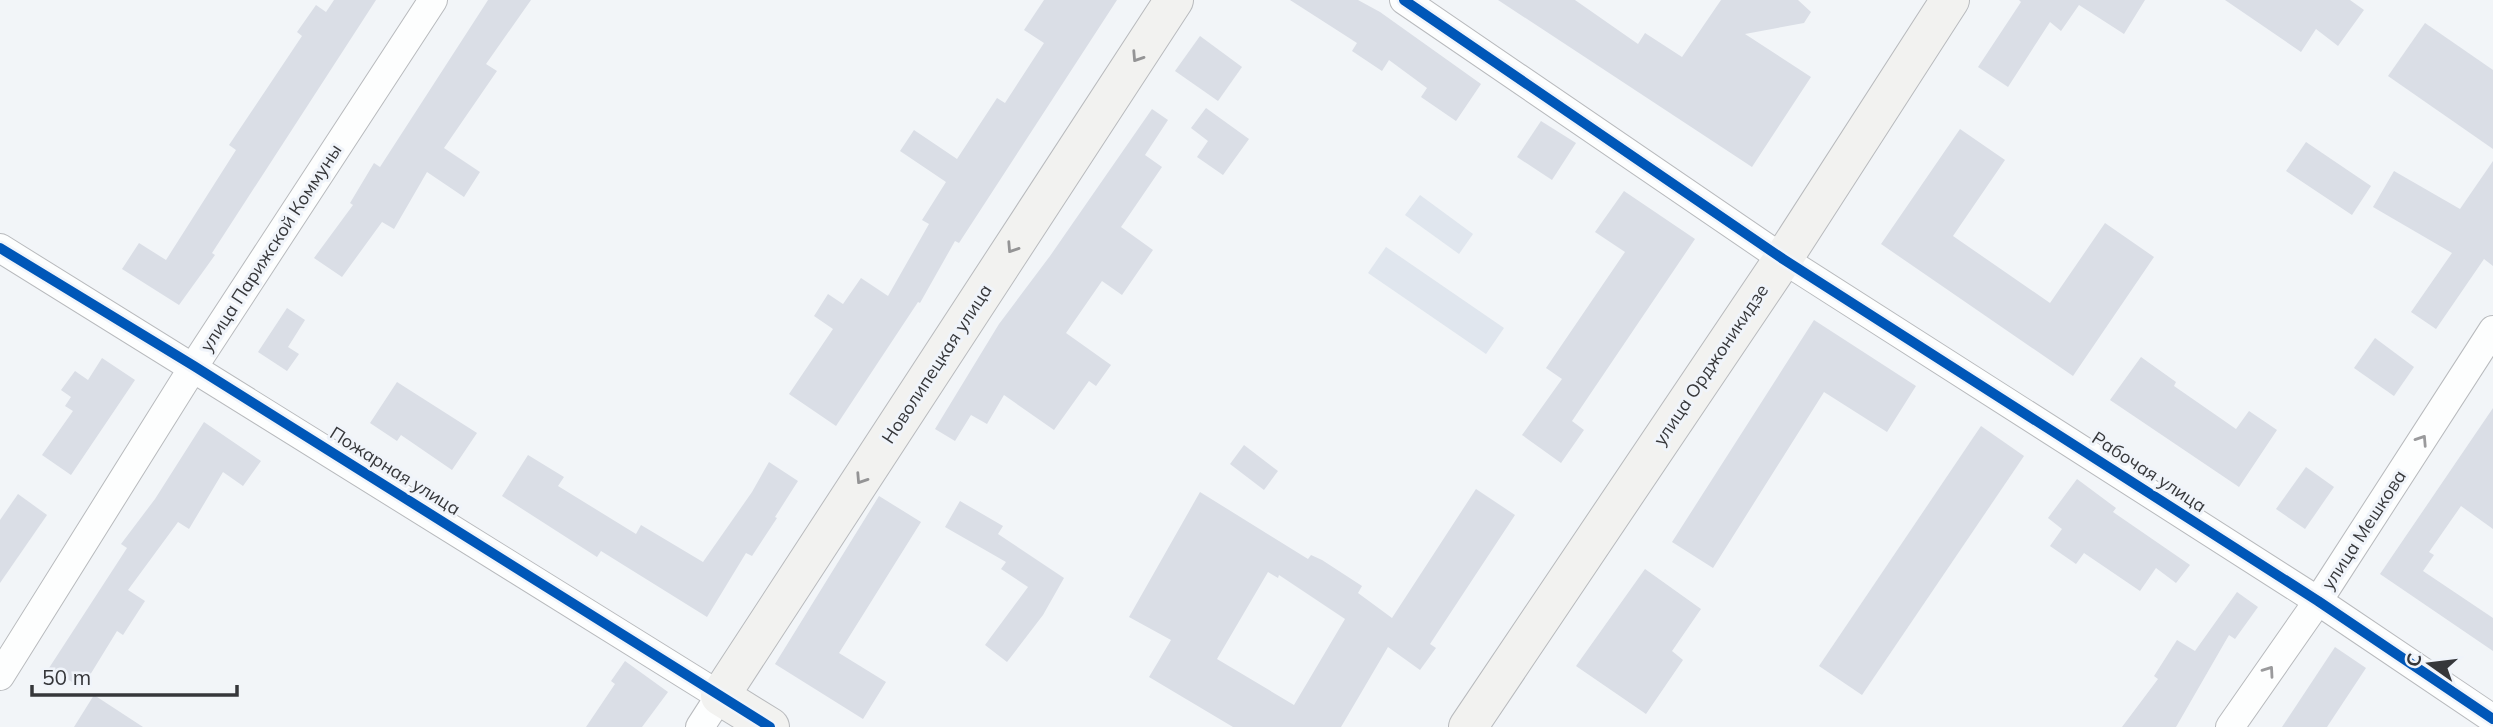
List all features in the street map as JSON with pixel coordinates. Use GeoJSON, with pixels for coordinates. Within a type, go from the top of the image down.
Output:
{"type":"FeatureCollection","features":[{"type":"Feature","properties":{"kind":"street","name":"улица Парижской Коммуны"},"geometry":{"type":"LineString","coordinates":[[0,677],[194,366],[433,0]]}},
{"type":"Feature","properties":{"kind":"street","name":"Новолипецкая улица"},"geometry":{"type":"LineString","coordinates":[[700,727],[1174,0]]}},
{"type":"Feature","properties":{"kind":"street","name":"Рабочая улица"},"geometry":{"type":"LineString","coordinates":[[1404,0],[1783,258],[2318,601],[2493,719]]}},
{"type":"Feature","properties":{"kind":"street","name":"улица Орджоникидзе"},"geometry":{"type":"LineString","coordinates":[[1468,727],[1783,258],[1950,0]]}},
{"type":"Feature","properties":{"kind":"street","name":"Пожарная улица"},"geometry":{"type":"LineString","coordinates":[[0,248],[194,366],[770,727]]}},
{"type":"Feature","properties":{"kind":"street","name":"улица Мешкова"},"geometry":{"type":"LineString","coordinates":[[2230,727],[2318,601],[2493,330]]}},
{"type":"Feature","properties":{"kind":"shaded area"},"geometry":{"type":"Polygon","coordinates":[[[1420,195],[1473,234],[1459,254],[1405,215],[1420,195]]]}},
{"type":"Feature","properties":{"kind":"shaded area"},"geometry":{"type":"Polygon","coordinates":[[[1386,247],[1504,328],[1486,354],[1368,273],[1386,247]]]}},
{"type":"Feature","properties":{"kind":"building"},"geometry":{"type":"Polygon","coordinates":[[[334,0],[376,0],[212,253],[215,255],[179,305],[122,269],[139,243],[166,260],[236,150],[229,145],[302,36],[297,32],[316,5],[326,12],[334,0]]]}},
{"type":"Feature","properties":{"kind":"building"},"geometry":{"type":"Polygon","coordinates":[[[488,0],[531,0],[486,64],[497,71],[444,148],[480,172],[464,197],[427,172],[394,229],[382,222],[342,277],[314,258],[353,205],[350,203],[374,163],[380,167],[488,0]]]}},
{"type":"Feature","properties":{"kind":"building"},"geometry":{"type":"Polygon","coordinates":[[[1044,0],[1117,0],[959,243],[955,241],[920,303],[918,302],[836,426],[789,394],[833,329],[814,316],[828,294],[843,304],[861,278],[888,296],[929,224],[922,220],[946,182],[900,151],[914,130],[957,159],[997,98],[1005,103],[1044,43],[1024,30],[1044,0]]]}},
{"type":"Feature","properties":{"kind":"building"},"geometry":{"type":"Polygon","coordinates":[[[1290,0],[1358,0],[1380,12],[1481,84],[1456,121],[1421,97],[1427,88],[1389,60],[1382,71],[1352,51],[1357,43],[1290,0]]]}},
{"type":"Feature","properties":{"kind":"building"},"geometry":{"type":"Polygon","coordinates":[[[1498,0],[1575,0],[1638,44],[1645,33],[1682,57],[1721,0],[1798,0],[1811,12],[1804,23],[1745,34],[1811,77],[1752,167],[1498,0]]]}},
{"type":"Feature","properties":{"kind":"building"},"geometry":{"type":"Polygon","coordinates":[[[2019,0],[2145,0],[2124,34],[2079,5],[2061,31],[2050,22],[2008,87],[1978,67],[2021,2],[2019,0]]]}},
{"type":"Feature","properties":{"kind":"building"},"geometry":{"type":"Polygon","coordinates":[[[2225,0],[2350,0],[2364,10],[2338,46],[2316,29],[2301,52],[2225,0]]]}},
{"type":"Feature","properties":{"kind":"building"},"geometry":{"type":"Polygon","coordinates":[[[2425,23],[2493,70],[2493,149],[2388,76],[2425,23]]]}},
{"type":"Feature","properties":{"kind":"building"},"geometry":{"type":"Polygon","coordinates":[[[1200,36],[1242,67],[1218,101],[1175,71],[1200,36]]]}},
{"type":"Feature","properties":{"kind":"building"},"geometry":{"type":"Polygon","coordinates":[[[1206,108],[1249,139],[1223,175],[1197,157],[1208,141],[1191,128],[1206,108]]]}},
{"type":"Feature","properties":{"kind":"building"},"geometry":{"type":"Polygon","coordinates":[[[1152,109],[1168,120],[1145,155],[1162,167],[1121,227],[1153,250],[1122,295],[1102,281],[1066,333],[1111,365],[1096,386],[1089,381],[1054,430],[1004,395],[987,424],[971,415],[955,441],[935,429],[999,324],[1050,256],[1152,109]]]}},
{"type":"Feature","properties":{"kind":"building"},"geometry":{"type":"Polygon","coordinates":[[[1541,121],[1576,143],[1552,180],[1517,157],[1541,121]]]}},
{"type":"Feature","properties":{"kind":"building"},"geometry":{"type":"Polygon","coordinates":[[[1960,129],[2005,160],[1953,236],[2050,303],[2105,223],[2154,257],[2073,376],[1881,244],[1960,129]]]}},
{"type":"Feature","properties":{"kind":"building"},"geometry":{"type":"Polygon","coordinates":[[[2306,142],[2371,186],[2352,215],[2286,171],[2306,142]]]}},
{"type":"Feature","properties":{"kind":"building"},"geometry":{"type":"Polygon","coordinates":[[[2493,161],[2493,266],[2484,259],[2436,329],[2411,312],[2452,253],[2373,207],[2394,171],[2460,209],[2493,161]]]}},
{"type":"Feature","properties":{"kind":"building"},"geometry":{"type":"Polygon","coordinates":[[[1624,191],[1695,239],[1572,421],[1584,430],[1561,463],[1522,435],[1562,379],[1546,368],[1625,252],[1595,232],[1624,191]]]}},
{"type":"Feature","properties":{"kind":"building"},"geometry":{"type":"Polygon","coordinates":[[[287,308],[305,320],[288,347],[299,354],[287,371],[258,352],[287,308]]]}},
{"type":"Feature","properties":{"kind":"building"},"geometry":{"type":"Polygon","coordinates":[[[1814,320],[1916,386],[1887,432],[1824,392],[1713,568],[1672,542],[1814,320]]]}},
{"type":"Feature","properties":{"kind":"building"},"geometry":{"type":"Polygon","coordinates":[[[2375,338],[2414,367],[2394,396],[2354,368],[2375,338]]]}},
{"type":"Feature","properties":{"kind":"building"},"geometry":{"type":"Polygon","coordinates":[[[2141,357],[2176,382],[2174,386],[2236,429],[2249,411],[2277,430],[2239,487],[2110,400],[2141,357]]]}},
{"type":"Feature","properties":{"kind":"building"},"geometry":{"type":"Polygon","coordinates":[[[102,358],[135,380],[71,475],[42,455],[73,411],[65,406],[71,397],[61,390],[75,371],[88,380],[102,358]]]}},
{"type":"Feature","properties":{"kind":"building"},"geometry":{"type":"Polygon","coordinates":[[[397,382],[477,433],[452,470],[401,435],[397,441],[370,423],[397,382]]]}},
{"type":"Feature","properties":{"kind":"building"},"geometry":{"type":"Polygon","coordinates":[[[2493,408],[2493,529],[2461,506],[2429,552],[2434,555],[2423,571],[2493,618],[2493,651],[2380,574],[2493,408]]]}},
{"type":"Feature","properties":{"kind":"building"},"geometry":{"type":"Polygon","coordinates":[[[204,422],[261,461],[243,486],[223,472],[189,529],[178,522],[128,590],[145,601],[123,635],[117,631],[82,688],[49,668],[127,548],[121,544],[155,499],[204,422]]]}},
{"type":"Feature","properties":{"kind":"building"},"geometry":{"type":"Polygon","coordinates":[[[1981,426],[2024,456],[1862,695],[1819,666],[1981,426]]]}},
{"type":"Feature","properties":{"kind":"building"},"geometry":{"type":"Polygon","coordinates":[[[1244,445],[1278,471],[1264,490],[1230,464],[1244,445]]]}},
{"type":"Feature","properties":{"kind":"building"},"geometry":{"type":"Polygon","coordinates":[[[528,455],[564,477],[558,486],[636,534],[641,525],[703,562],[752,492],[769,462],[798,481],[752,556],[746,553],[707,617],[601,551],[597,557],[502,496],[528,455]]]}},
{"type":"Feature","properties":{"kind":"building"},"geometry":{"type":"Polygon","coordinates":[[[2306,467],[2334,487],[2305,529],[2276,509],[2306,467]]]}},
{"type":"Feature","properties":{"kind":"building"},"geometry":{"type":"Polygon","coordinates":[[[2077,479],[2116,508],[2113,512],[2190,565],[2176,583],[2156,568],[2140,591],[2084,553],[2076,564],[2050,546],[2062,529],[2048,518],[2077,479]]]}},
{"type":"Feature","properties":{"kind":"building"},"geometry":{"type":"Polygon","coordinates":[[[1476,489],[1515,515],[1430,644],[1436,648],[1420,670],[1388,647],[1341,727],[1233,727],[1149,677],[1171,640],[1129,617],[1200,492],[1308,559],[1311,555],[1322,560],[1362,586],[1358,593],[1392,618],[1476,489]],[[1268,572],[1217,659],[1294,705],[1345,619],[1279,575],[1278,578],[1268,572]]]}},
{"type":"Feature","properties":{"kind":"building"},"geometry":{"type":"Polygon","coordinates":[[[18,494],[47,515],[0,583],[0,520],[18,494]]]}},
{"type":"Feature","properties":{"kind":"building"},"geometry":{"type":"Polygon","coordinates":[[[879,496],[921,522],[839,653],[886,682],[863,719],[775,664],[879,496]]]}},
{"type":"Feature","properties":{"kind":"building"},"geometry":{"type":"Polygon","coordinates":[[[960,501],[1003,526],[998,534],[1064,578],[1043,615],[1007,662],[985,645],[1028,587],[1001,569],[1006,562],[945,527],[960,501]]]}},
{"type":"Feature","properties":{"kind":"building"},"geometry":{"type":"Polygon","coordinates":[[[1645,569],[1701,609],[1672,651],[1683,660],[1646,714],[1576,666],[1645,569]]]}},
{"type":"Feature","properties":{"kind":"building"},"geometry":{"type":"Polygon","coordinates":[[[2237,592],[2258,607],[2235,639],[2229,635],[2176,727],[2122,727],[2158,679],[2154,676],[2177,640],[2195,651],[2237,592]]]}},
{"type":"Feature","properties":{"kind":"building"},"geometry":{"type":"Polygon","coordinates":[[[2335,647],[2366,668],[2327,727],[2282,727],[2335,647]]]}},
{"type":"Feature","properties":{"kind":"building"},"geometry":{"type":"Polygon","coordinates":[[[625,661],[668,692],[642,727],[586,727],[615,684],[611,681],[625,661]]]}},
{"type":"Feature","properties":{"kind":"building"},"geometry":{"type":"Polygon","coordinates":[[[94,695],[143,727],[74,727],[94,695]]]}},
{"type":"Feature","properties":{"kind":"cycle path"},"geometry":{"type":"LineString","coordinates":[[1404,0],[1783,259],[2318,601],[2493,719]]}},
{"type":"Feature","properties":{"kind":"cycle path"},"geometry":{"type":"LineString","coordinates":[[0,248],[194,366],[770,727]]}}]}
